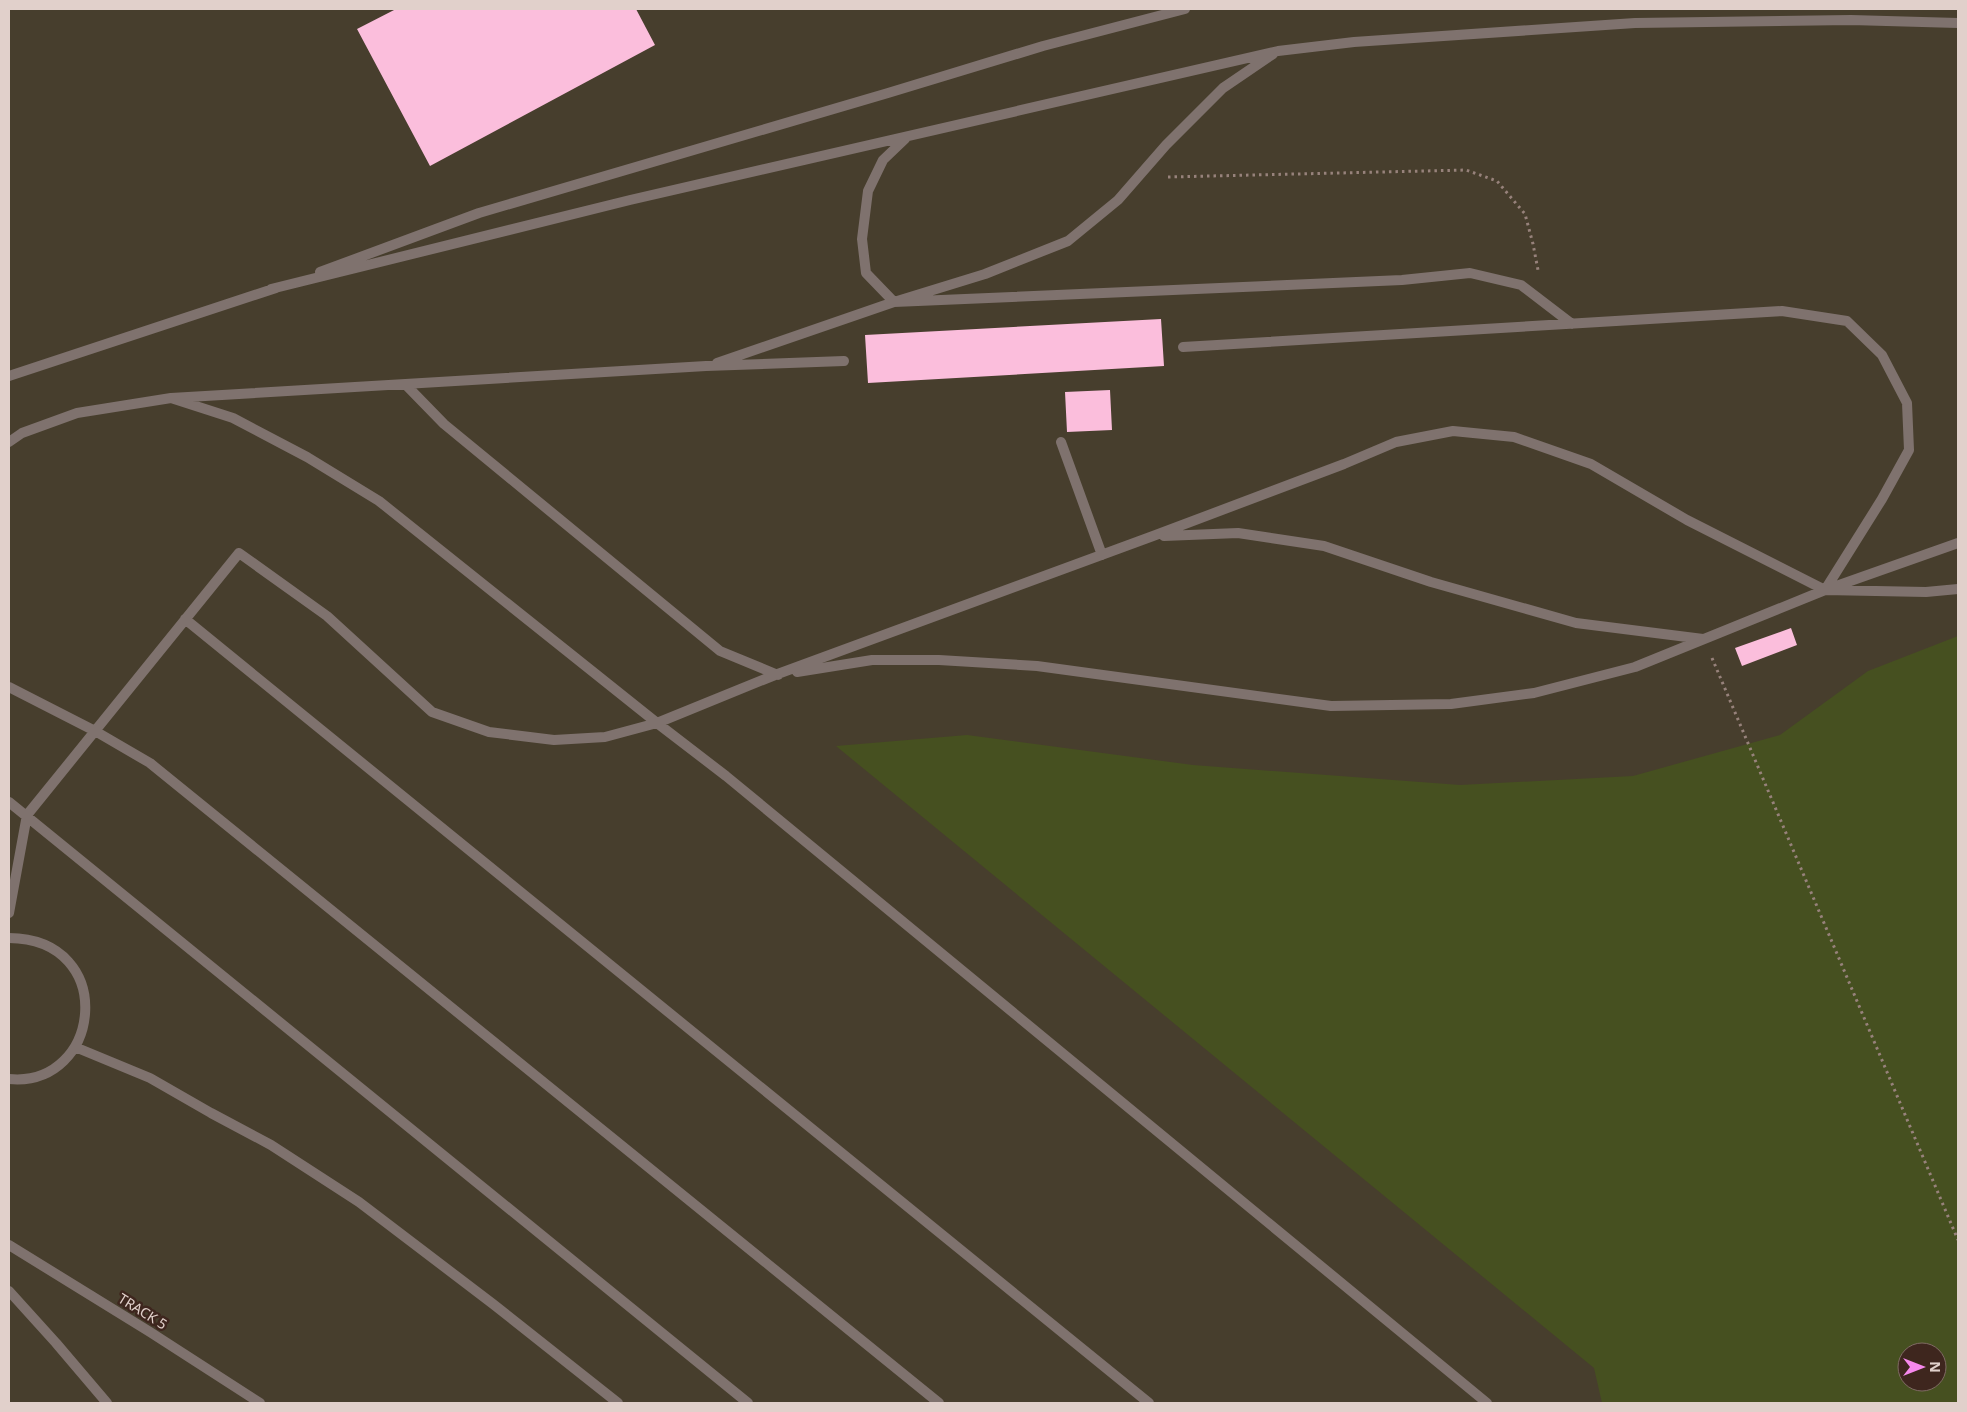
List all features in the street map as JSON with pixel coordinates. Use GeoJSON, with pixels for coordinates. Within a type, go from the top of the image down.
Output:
{"type":"FeatureCollection","features":[{"type":"Feature","properties":{"kind":"lane"},"geometry":{"type":"LineString","coordinates":[[9,376],[271,290],[479,214],[1042,46],[1185,9]]}},
{"type":"Feature","properties":{"kind":"lane"},"geometry":{"type":"LineString","coordinates":[[271,290],[630,200],[1278,51],[1354,42],[1635,23],[1851,20],[1958,23]]}},
{"type":"Feature","properties":{"kind":"lane"},"geometry":{"type":"LineString","coordinates":[[706,366],[894,302],[985,274],[1068,241],[1118,200],[1166,145],[1223,88],[1278,51]]}},
{"type":"Feature","properties":{"kind":"lane"},"geometry":{"type":"LineString","coordinates":[[906,138],[882,160],[868,191],[862,239],[866,272],[894,302],[1402,280],[1470,272],[1521,285],[1572,324]]}},
{"type":"Feature","properties":{"kind":"lane"},"geometry":{"type":"LineString","coordinates":[[1183,347],[1782,311],[1847,320],[1882,355],[1907,404],[1910,450],[1882,500],[1825,590]]}},
{"type":"Feature","properties":{"kind":"lane"},"geometry":{"type":"LineString","coordinates":[[9,442],[22,433],[77,413],[171,398],[706,366],[844,361]]}},
{"type":"Feature","properties":{"kind":"lane"},"geometry":{"type":"LineString","coordinates":[[406,385],[444,424],[720,651],[775,675],[872,660],[939,660],[1037,666],[1331,706],[1451,704],[1534,693],[1626,670],[1825,590],[1958,543]]}},
{"type":"Feature","properties":{"kind":"lane"},"geometry":{"type":"LineString","coordinates":[[171,398],[233,418],[307,457],[379,501],[726,776],[1487,1403]]}},
{"type":"Feature","properties":{"kind":"lane"},"geometry":{"type":"LineString","coordinates":[[9,912],[27,815],[239,553],[327,616],[432,712],[490,732],[554,740],[606,738],[657,723],[775,675],[1153,536],[1344,464],[1396,442],[1453,431],[1514,437],[1591,464],[1687,520],[1825,590],[1926,592],[1958,589]]}},
{"type":"Feature","properties":{"kind":"lane"},"geometry":{"type":"LineString","coordinates":[[1061,442],[1102,555]]}},
{"type":"Feature","properties":{"kind":"lane"},"geometry":{"type":"LineString","coordinates":[[1153,536],[1238,533],[1324,546],[1431,582],[1576,623],[1704,639]]}},
{"type":"Feature","properties":{"kind":"lane"},"geometry":{"type":"LineString","coordinates":[[186,619],[1149,1403]]}},
{"type":"Feature","properties":{"kind":"lane"},"geometry":{"type":"LineString","coordinates":[[9,687],[95,731],[150,763],[940,1403]]}},
{"type":"Feature","properties":{"kind":"lane"},"geometry":{"type":"LineString","coordinates":[[9,802],[748,1403]]}},
{"type":"Feature","properties":{"kind":"lane"},"geometry":{"type":"LineString","coordinates":[[9,938],[27,938],[49,946],[67,960],[80,980],[86,1002],[84,1026],[75,1047],[60,1064],[41,1075],[19,1080],[9,1079]]}},
{"type":"Feature","properties":{"kind":"lane"},"geometry":{"type":"LineString","coordinates":[[75,1047],[150,1078],[271,1145],[327,1181],[359,1202],[418,1246],[618,1403]]}},
{"type":"Feature","properties":{"kind":"lane","name":"TRACK 5"},"geometry":{"type":"LineString","coordinates":[[9,1245],[142,1326],[260,1403]]}},
{"type":"Feature","properties":{"kind":"lane"},"geometry":{"type":"LineString","coordinates":[[9,1291],[107,1403]]}},
{"type":"Feature","properties":{"kind":"path"},"geometry":{"type":"LineString","coordinates":[[1138,178],[1466,170],[1497,181],[1525,214],[1534,244],[1544,303]]}},
{"type":"Feature","properties":{"kind":"path"},"geometry":{"type":"LineString","coordinates":[[1704,639],[1958,1240]]}},
{"type":"Feature","properties":{"kind":"shaded area"},"geometry":{"type":"Polygon","coordinates":[[[9,9],[1958,9],[1958,1403],[9,1403],[9,9]]]}},
{"type":"Feature","properties":{"kind":"green space"},"geometry":{"type":"Polygon","coordinates":[[[1958,636],[1958,1403],[1602,1403],[1594,1368],[836,746],[967,735],[1193,765],[1460,785],[1633,776],[1780,735],[1868,671],[1958,636]]]}},
{"type":"Feature","properties":{"kind":"building"},"geometry":{"type":"Polygon","coordinates":[[[396,9],[636,9],[655,45],[430,166],[357,29],[396,9]]]}},
{"type":"Feature","properties":{"kind":"building"},"geometry":{"type":"Polygon","coordinates":[[[1161,319],[1164,366],[868,383],[865,335],[1161,319]]]}},
{"type":"Feature","properties":{"kind":"building"},"geometry":{"type":"Polygon","coordinates":[[[1110,390],[1112,430],[1067,432],[1065,392],[1110,390]]]}},
{"type":"Feature","properties":{"kind":"building"},"geometry":{"type":"Polygon","coordinates":[[[1791,628],[1797,645],[1742,666],[1735,648],[1791,628]]]}}]}
